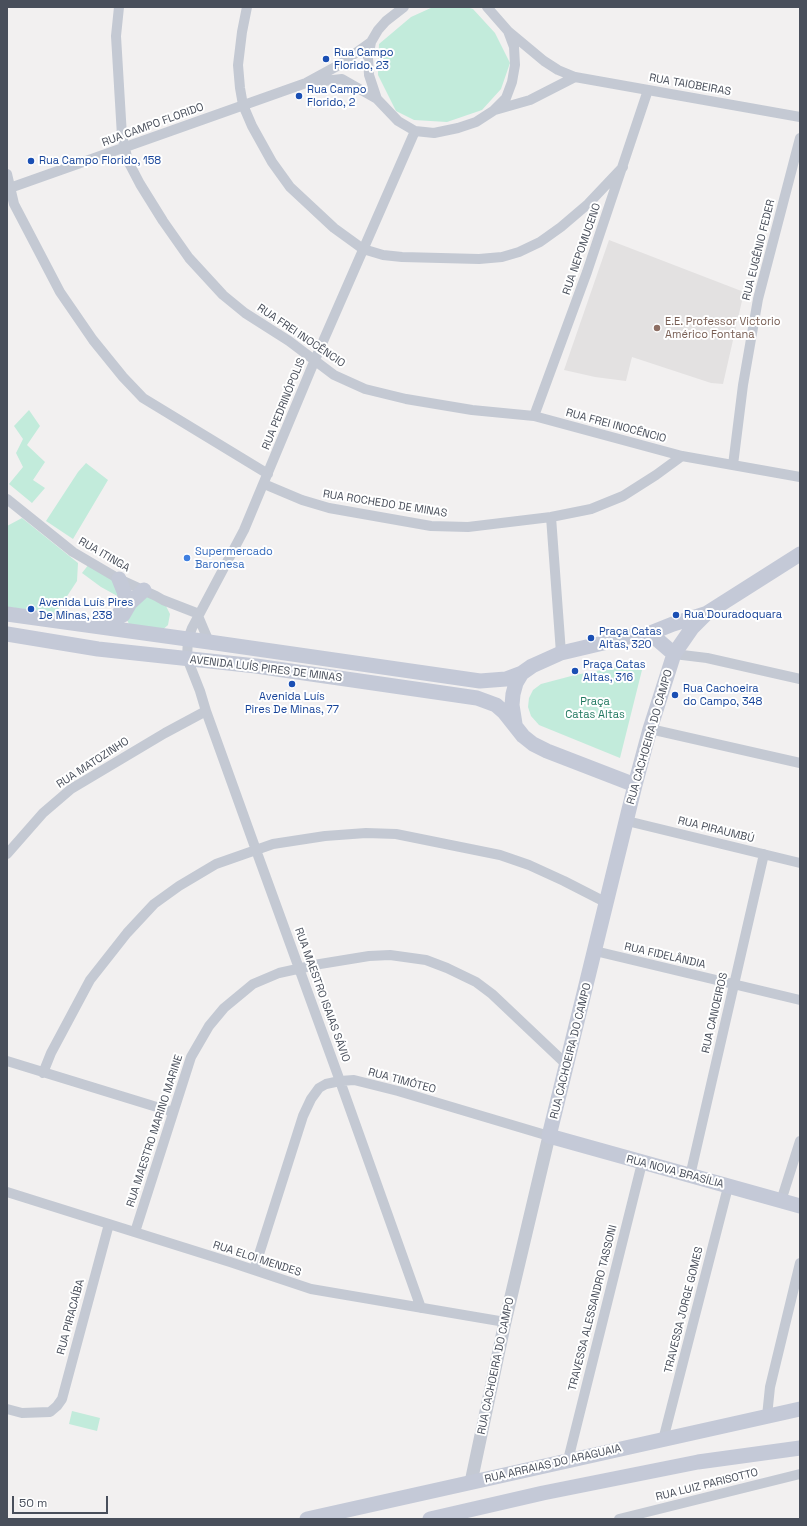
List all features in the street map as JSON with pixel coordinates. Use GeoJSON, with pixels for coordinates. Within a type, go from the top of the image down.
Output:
{"type":"FeatureCollection","features":[{"type":"Feature","properties":{"kind":"main road"},"geometry":{"type":"LineString","coordinates":[[648,634],[660,641],[674,654],[692,628],[708,613],[800,554]]}},
{"type":"Feature","properties":{"kind":"main road"},"geometry":{"type":"LineString","coordinates":[[94,626],[114,622],[123,607],[125,594],[119,579]]}},
{"type":"Feature","properties":{"kind":"main road"},"geometry":{"type":"LineString","coordinates":[[124,630],[122,623],[126,609],[144,590]]}},
{"type":"Feature","properties":{"kind":"main road"},"geometry":{"type":"LineString","coordinates":[[635,785],[547,751],[533,744],[523,736],[515,724],[512,705],[516,683],[522,673],[532,666],[561,653],[633,636],[648,634],[708,613]]}},
{"type":"Feature","properties":{"kind":"main road","name":"AVENIDA LUÍS PIRES DE MINAS"},"geometry":{"type":"LineString","coordinates":[[7,614],[480,681],[498,680],[522,673]]}},
{"type":"Feature","properties":{"kind":"main road","name":"AVENIDA LUÍS PIRES DE MINAS"},"geometry":{"type":"LineString","coordinates":[[7,634],[98,649],[256,666],[477,698],[496,705],[515,724]]}},
{"type":"Feature","properties":{"kind":"main road","name":"RUA CACHOEIRA DO CAMPO"},"geometry":{"type":"LineString","coordinates":[[549,1136],[635,785],[650,729],[674,654]]}},
{"type":"Feature","properties":{"kind":"main road","name":"RUA NOVA BRASÍLIA"},"geometry":{"type":"LineString","coordinates":[[549,1136],[800,1206]]}},
{"type":"Feature","properties":{"kind":"main road","name":"RUA ARRAIAS DO ARAGUAIA"},"geometry":{"type":"LineString","coordinates":[[307,1519],[800,1409]]}},
{"type":"Feature","properties":{"kind":"main road"},"geometry":{"type":"LineString","coordinates":[[430,1519],[542,1494],[690,1464],[800,1448]]}},
{"type":"Feature","properties":{"kind":"street","name":"RUA FREI INOCÊNCIO"},"geometry":{"type":"LineString","coordinates":[[119,7],[116,36],[122,136],[128,162],[140,184],[163,221],[194,263],[223,295],[245,313],[289,341],[314,362],[334,375],[365,389],[406,399],[472,410],[534,416],[682,456],[800,477]]}},
{"type":"Feature","properties":{"kind":"street"},"geometry":{"type":"LineString","coordinates":[[247,7],[238,65],[243,105],[252,126],[268,156],[290,187],[334,228],[363,249],[396,257],[479,259],[502,257],[519,252],[540,242],[561,227],[588,204],[623,167]]}},
{"type":"Feature","properties":{"kind":"street"},"geometry":{"type":"LineString","coordinates":[[404,7],[386,21],[378,30],[371,42],[368,58],[369,75],[377,99],[398,121],[415,131],[434,133],[458,128],[476,122],[493,111],[506,98],[512,82],[515,65],[514,47],[508,31],[487,7]]}},
{"type":"Feature","properties":{"kind":"street","name":"RUA TAIOBEIRAS"},"geometry":{"type":"LineString","coordinates":[[508,31],[544,61],[558,70],[575,76],[800,118]]}},
{"type":"Feature","properties":{"kind":"street","name":"RUA CAMPO FLORIDO"},"geometry":{"type":"LineString","coordinates":[[9,189],[306,83],[339,65],[371,42]]}},
{"type":"Feature","properties":{"kind":"street"},"geometry":{"type":"LineString","coordinates":[[493,111],[530,100],[575,76]]}},
{"type":"Feature","properties":{"kind":"street","name":"RUA CAMPO FLORIDO"},"geometry":{"type":"LineString","coordinates":[[306,83],[342,79],[377,99]]}},
{"type":"Feature","properties":{"kind":"street","name":"RUA NEPOMUCENO"},"geometry":{"type":"LineString","coordinates":[[534,416],[587,272],[648,90]]}},
{"type":"Feature","properties":{"kind":"street","name":"RUA PEDRINÓPOLIS"},"geometry":{"type":"LineString","coordinates":[[188,639],[198,615],[244,530],[314,362],[415,131]]}},
{"type":"Feature","properties":{"kind":"street","name":"RUA EUGÊNIO FEDER"},"geometry":{"type":"LineString","coordinates":[[733,465],[743,385],[758,299],[800,138]]}},
{"type":"Feature","properties":{"kind":"street","name":"RUA ROCHEDO DE MINAS"},"geometry":{"type":"LineString","coordinates":[[7,174],[9,189],[14,204],[60,292],[93,340],[123,376],[143,398],[266,479],[302,500],[329,508],[431,526],[468,527],[551,517],[590,509],[623,496],[682,456]]}},
{"type":"Feature","properties":{"kind":"street","name":"RUA ITINGA"},"geometry":{"type":"LineString","coordinates":[[7,499],[73,552],[119,579],[198,615]]}},
{"type":"Feature","properties":{"kind":"street"},"geometry":{"type":"LineString","coordinates":[[551,517],[561,653]]}},
{"type":"Feature","properties":{"kind":"street"},"geometry":{"type":"LineString","coordinates":[[198,615],[209,642]]}},
{"type":"Feature","properties":{"kind":"street","name":"RUA MAESTRO ISAIAS SÁVIO"},"geometry":{"type":"LineString","coordinates":[[188,639],[187,658],[200,690],[206,711],[421,1308]]}},
{"type":"Feature","properties":{"kind":"street"},"geometry":{"type":"LineString","coordinates":[[674,654],[707,658],[800,679]]}},
{"type":"Feature","properties":{"kind":"street","name":"RUA MAESTRO ISAIAS SÁVIO"},"geometry":{"type":"LineString","coordinates":[[200,690],[200,668],[204,660]]}},
{"type":"Feature","properties":{"kind":"street","name":"RUA MATOZINHO"},"geometry":{"type":"LineString","coordinates":[[7,854],[43,813],[71,789],[165,733],[206,711]]}},
{"type":"Feature","properties":{"kind":"street"},"geometry":{"type":"LineString","coordinates":[[650,729],[800,763]]}},
{"type":"Feature","properties":{"kind":"street","name":"RUA PIRAUMBÚ"},"geometry":{"type":"LineString","coordinates":[[627,821],[800,863]]}},
{"type":"Feature","properties":{"kind":"street"},"geometry":{"type":"LineString","coordinates":[[43,1073],[51,1053],[90,980],[127,933],[154,904],[179,886],[216,864],[273,844],[325,836],[366,833],[396,834],[500,855],[529,865],[564,880],[606,903]]}},
{"type":"Feature","properties":{"kind":"street","name":"RUA CANOEIROS"},"geometry":{"type":"LineString","coordinates":[[690,1176],[764,854]]}},
{"type":"Feature","properties":{"kind":"street","name":"RUA FIDELÂNDIA"},"geometry":{"type":"LineString","coordinates":[[595,951],[800,1000]]}},
{"type":"Feature","properties":{"kind":"street","name":"RUA MAESTRO MARINO MARINE"},"geometry":{"type":"LineString","coordinates":[[134,1232],[191,1057],[209,1026],[224,1008],[253,984],[279,973],[320,964],[369,956],[390,955],[426,960],[470,979],[492,994],[567,1065]]}},
{"type":"Feature","properties":{"kind":"street"},"geometry":{"type":"LineString","coordinates":[[7,1061],[173,1112]]}},
{"type":"Feature","properties":{"kind":"street","name":"RUA TIMÓTEO"},"geometry":{"type":"LineString","coordinates":[[254,1270],[303,1116],[311,1099],[319,1088],[326,1084],[354,1080],[398,1091],[549,1136]]}},
{"type":"Feature","properties":{"kind":"street","name":"RUA CACHOEIRA DO CAMPO"},"geometry":{"type":"LineString","coordinates":[[471,1482],[549,1136]]}},
{"type":"Feature","properties":{"kind":"street"},"geometry":{"type":"LineString","coordinates":[[780,1201],[800,1141]]}},
{"type":"Feature","properties":{"kind":"street","name":"TRAVESSA ALESSANDRO TASSONI"},"geometry":{"type":"LineString","coordinates":[[568,1460],[642,1163]]}},
{"type":"Feature","properties":{"kind":"street","name":"TRAVESSA JORGE GOMES"},"geometry":{"type":"LineString","coordinates":[[663,1440],[728,1187]]}},
{"type":"Feature","properties":{"kind":"street","name":"RUA ELOI MENDES"},"geometry":{"type":"LineString","coordinates":[[7,1192],[312,1289],[506,1322]]}},
{"type":"Feature","properties":{"kind":"street","name":"RUA PIRACAÍBA"},"geometry":{"type":"LineString","coordinates":[[7,1409],[22,1414],[50,1412],[58,1406],[62,1399],[110,1224]]}},
{"type":"Feature","properties":{"kind":"street"},"geometry":{"type":"LineString","coordinates":[[766,1416],[770,1387],[800,1263]]}},
{"type":"Feature","properties":{"kind":"street","name":"RUA LUIZ PARISOTTO"},"geometry":{"type":"LineString","coordinates":[[619,1519],[800,1474]]}},
{"type":"Feature","properties":{"kind":"shaded area","name":"E.E. Professor Victorio Américo Fontana"},"geometry":{"type":"Polygon","coordinates":[[[609,240],[744,292],[723,384],[711,383],[632,357],[626,381],[595,377],[564,370],[609,240]]]}},
{"type":"Feature","properties":{"kind":"green space"},"geometry":{"type":"Polygon","coordinates":[[[433,7],[466,7],[473,9],[495,33],[510,63],[501,89],[482,110],[447,122],[414,120],[396,111],[378,75],[379,44],[411,17],[433,7]]]}},
{"type":"Feature","properties":{"kind":"green space"},"geometry":{"type":"Polygon","coordinates":[[[29,410],[40,426],[27,445],[45,462],[33,480],[45,488],[32,503],[9,484],[23,467],[16,453],[23,439],[14,426],[29,410]]]}},
{"type":"Feature","properties":{"kind":"green space"},"geometry":{"type":"Polygon","coordinates":[[[86,463],[108,480],[73,539],[46,521],[78,472],[86,463]]]}},
{"type":"Feature","properties":{"kind":"green space"},"geometry":{"type":"Polygon","coordinates":[[[22,518],[78,563],[77,581],[56,613],[7,607],[7,526],[22,518]]]}},
{"type":"Feature","properties":{"kind":"green space"},"geometry":{"type":"Polygon","coordinates":[[[89,564],[116,581],[121,598],[101,587],[82,573],[89,564]]]}},
{"type":"Feature","properties":{"kind":"green space"},"geometry":{"type":"Polygon","coordinates":[[[141,594],[163,600],[170,614],[168,625],[160,632],[131,628],[127,620],[141,594]]]}},
{"type":"Feature","properties":{"kind":"green space","name":"Praça Catas Altas"},"geometry":{"type":"Polygon","coordinates":[[[644,662],[620,758],[539,725],[531,716],[528,707],[529,698],[533,690],[541,684],[575,675],[644,662]]]}},
{"type":"Feature","properties":{"kind":"green space"},"geometry":{"type":"Polygon","coordinates":[[[72,1411],[100,1418],[97,1431],[69,1424],[72,1411]]]}},
{"type":"Feature","properties":{"kind":"place","name":"Rua Campo Florido, 23"},"geometry":{"type":"Point","coordinates":[326,59]}},
{"type":"Feature","properties":{"kind":"place","name":"Rua Campo Florido, 2"},"geometry":{"type":"Point","coordinates":[299,96]}},
{"type":"Feature","properties":{"kind":"place","name":"Rua Campo Florido, 158"},"geometry":{"type":"Point","coordinates":[31,161]}},
{"type":"Feature","properties":{"kind":"place","name":"E.E. Professor Victorio Américo Fontana"},"geometry":{"type":"Point","coordinates":[657,328]}},
{"type":"Feature","properties":{"kind":"place","name":"Supermercado Baronesa"},"geometry":{"type":"Point","coordinates":[187,558]}},
{"type":"Feature","properties":{"kind":"place","name":"Avenida Luís Pires De Minas, 238"},"geometry":{"type":"Point","coordinates":[31,609]}},
{"type":"Feature","properties":{"kind":"place","name":"Rua Douradoquara"},"geometry":{"type":"Point","coordinates":[676,615]}},
{"type":"Feature","properties":{"kind":"place","name":"Praça Catas Altas, 320"},"geometry":{"type":"Point","coordinates":[591,638]}},
{"type":"Feature","properties":{"kind":"place","name":"Praça Catas Altas, 316"},"geometry":{"type":"Point","coordinates":[575,671]}},
{"type":"Feature","properties":{"kind":"place","name":"Avenida Luís Pires De Minas, 77"},"geometry":{"type":"Point","coordinates":[292,684]}},
{"type":"Feature","properties":{"kind":"place","name":"Rua Cachoeira do Campo, 348"},"geometry":{"type":"Point","coordinates":[675,695]}}]}
